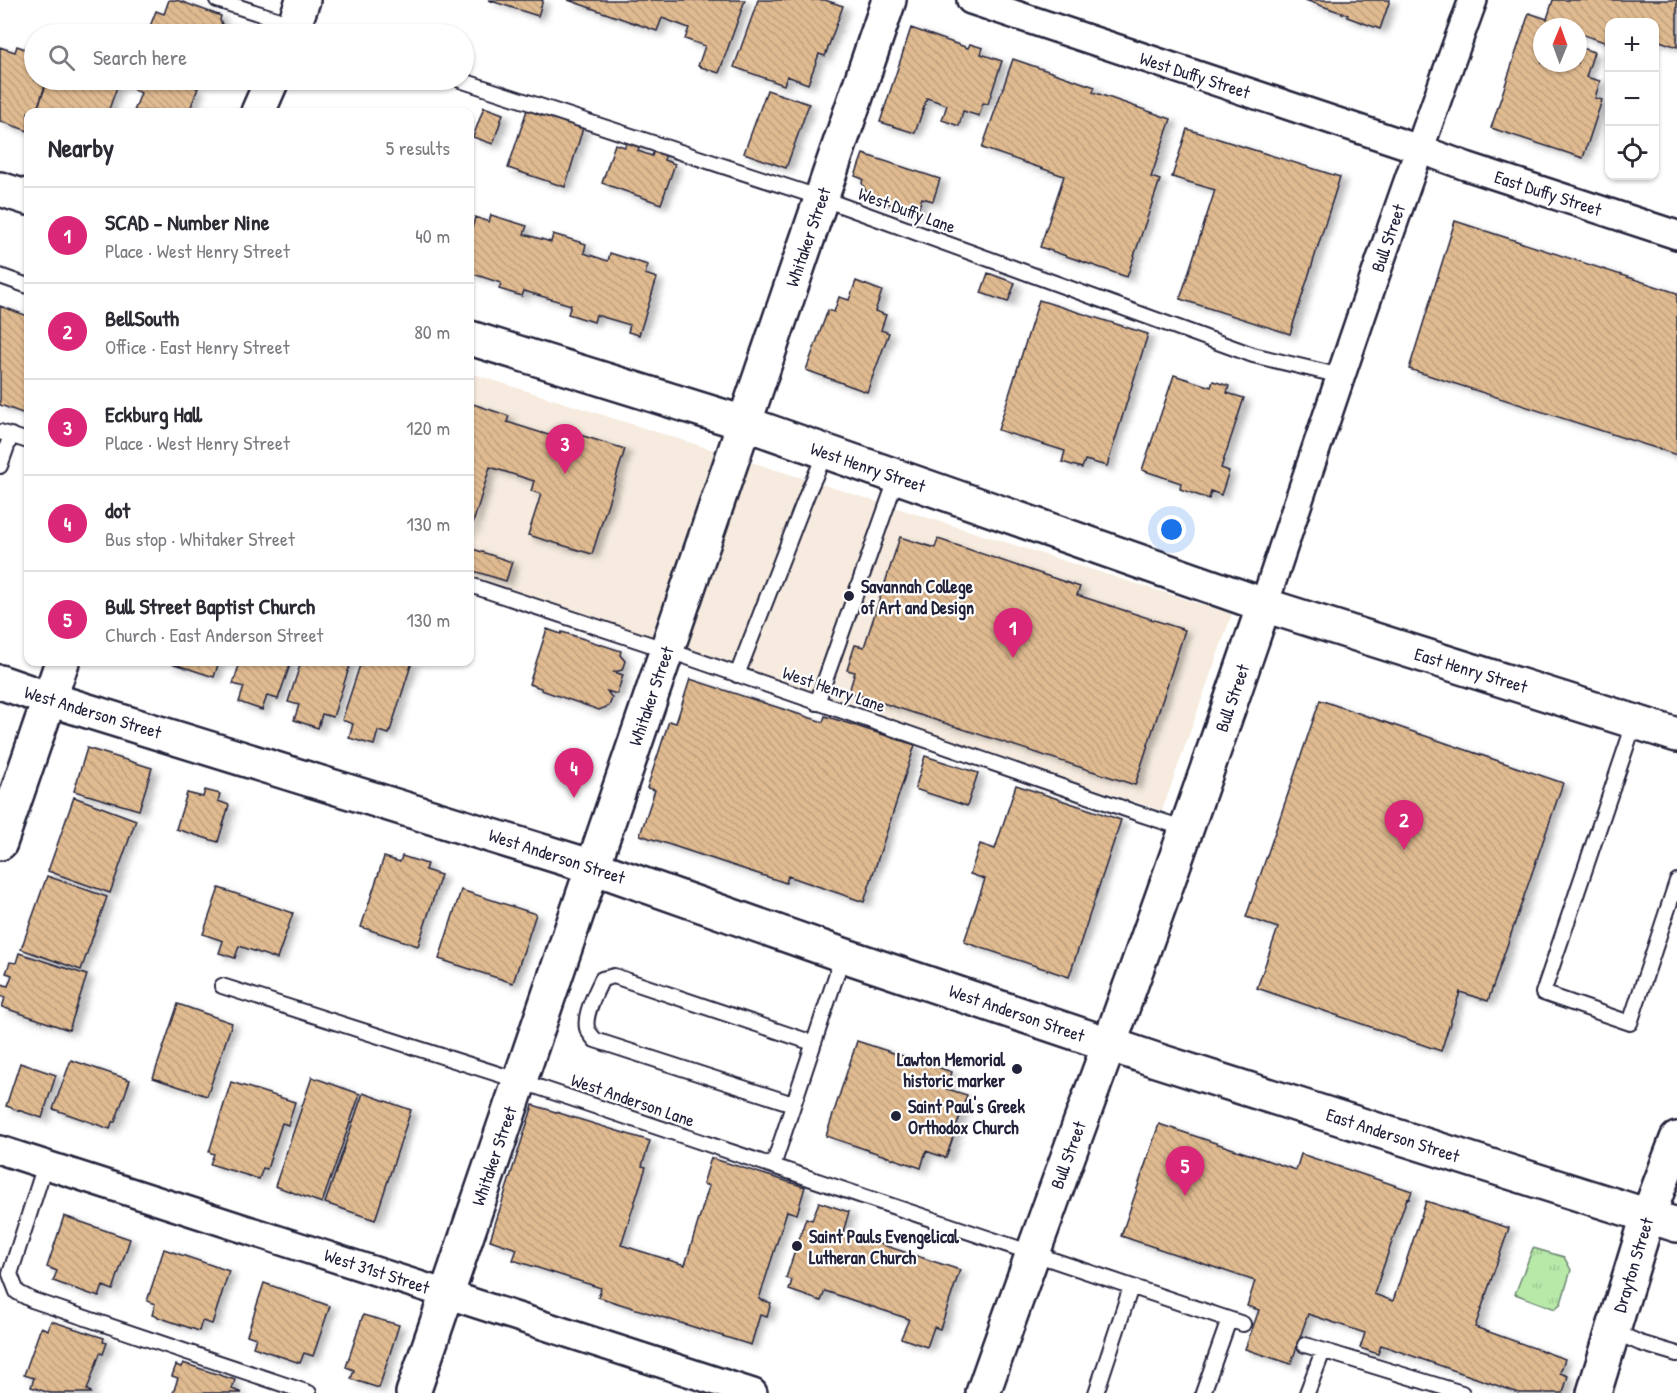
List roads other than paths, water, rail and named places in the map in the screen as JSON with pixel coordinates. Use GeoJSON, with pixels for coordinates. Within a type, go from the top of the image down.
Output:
{"type":"FeatureCollection","features":[{"type":"Feature","properties":{"kind":"main road","name":"Whitaker Street"},"geometry":{"type":"LineString","coordinates":[[413,1393],[889,0]]}},
{"type":"Feature","properties":{"kind":"main road"},"geometry":{"type":"LineString","coordinates":[[260,108],[268,90]]}},
{"type":"Feature","properties":{"kind":"main road"},"geometry":{"type":"LineString","coordinates":[[0,189],[24,197]]}},
{"type":"Feature","properties":{"kind":"main road","name":"West Henry Street"},"geometry":{"type":"LineString","coordinates":[[474,339],[744,423],[1264,605]]}},
{"type":"Feature","properties":{"kind":"main road","name":"East Henry Street"},"geometry":{"type":"LineString","coordinates":[[1264,605],[1677,735]]}},
{"type":"Feature","properties":{"kind":"main road","name":"Bull Street"},"geometry":{"type":"LineString","coordinates":[[983,1393],[1264,605]]}},
{"type":"Feature","properties":{"kind":"main road"},"geometry":{"type":"LineString","coordinates":[[0,843],[61,666]]}},
{"type":"Feature","properties":{"kind":"main road","name":"West Anderson Street"},"geometry":{"type":"LineString","coordinates":[[0,682],[593,867],[843,955],[1109,1044]]}},
{"type":"Feature","properties":{"kind":"main road","name":"East Anderson Street"},"geometry":{"type":"LineString","coordinates":[[1109,1044],[1663,1220]]}},
{"type":"Feature","properties":{"kind":"main road","name":"Drayton Street"},"geometry":{"type":"LineString","coordinates":[[1594,1393],[1613,1331],[1663,1220],[1677,1139]]}},
{"type":"Feature","properties":{"kind":"street","name":"West Duffy Street"},"geometry":{"type":"LineString","coordinates":[[971,0],[1419,149]]}},
{"type":"Feature","properties":{"kind":"street","name":"Bull Street"},"geometry":{"type":"LineString","coordinates":[[1264,605],[1419,149],[1473,0]]}},
{"type":"Feature","properties":{"kind":"street","name":"East Duffy Street"},"geometry":{"type":"LineString","coordinates":[[1419,149],[1677,236]]}},
{"type":"Feature","properties":{"kind":"street","name":"West 31st Street"},"geometry":{"type":"LineString","coordinates":[[0,1150],[753,1393]]}},
{"type":"Feature","properties":{"kind":"lane"},"geometry":{"type":"LineString","coordinates":[[217,0],[303,24]]}},
{"type":"Feature","properties":{"kind":"lane","name":"West Duffy Lane"},"geometry":{"type":"LineString","coordinates":[[474,85],[821,198],[1253,355],[1341,376]]}},
{"type":"Feature","properties":{"kind":"lane"},"geometry":{"type":"LineString","coordinates":[[0,276],[24,285]]}},
{"type":"Feature","properties":{"kind":"lane"},"geometry":{"type":"LineString","coordinates":[[0,466],[6,433],[24,440]]}},
{"type":"Feature","properties":{"kind":"lane"},"geometry":{"type":"LineString","coordinates":[[737,675],[808,492],[826,452]]}},
{"type":"Feature","properties":{"kind":"lane"},"geometry":{"type":"LineString","coordinates":[[817,703],[897,477]]}},
{"type":"Feature","properties":{"kind":"lane","name":"West Henry Lane"},"geometry":{"type":"LineString","coordinates":[[474,586],[1186,829]]}},
{"type":"Feature","properties":{"kind":"lane"},"geometry":{"type":"LineString","coordinates":[[1635,721],[1543,993],[1630,1023],[1677,881]]}},
{"type":"Feature","properties":{"kind":"lane"},"geometry":{"type":"LineString","coordinates":[[773,1166],[843,955]]}},
{"type":"Feature","properties":{"kind":"lane"},"geometry":{"type":"LineString","coordinates":[[793,1104],[595,1040],[587,1030],[587,1020],[593,1000],[602,979],[615,976],[813,1043]]}},
{"type":"Feature","properties":{"kind":"lane","name":"West Anderson Lane"},"geometry":{"type":"LineString","coordinates":[[222,986],[520,1081],[1243,1324]]}},
{"type":"Feature","properties":{"kind":"lane"},"geometry":{"type":"LineString","coordinates":[[45,1165],[10,1274],[17,1292],[32,1300],[309,1393]]}},
{"type":"Feature","properties":{"kind":"lane"},"geometry":{"type":"LineString","coordinates":[[1096,1393],[1131,1287]]}},
{"type":"Feature","properties":{"kind":"lane"},"geometry":{"type":"LineString","coordinates":[[1203,1393],[1229,1320]]}},
{"type":"Feature","properties":{"kind":"lane"},"geometry":{"type":"LineString","coordinates":[[1613,1331],[1640,1343],[1677,1354]]}},
{"type":"Feature","properties":{"kind":"lane"},"geometry":{"type":"LineString","coordinates":[[1305,1345],[1415,1387],[1462,1393]]}},
{"type":"Feature","properties":{"kind":"lane"},"geometry":{"type":"LineString","coordinates":[[1306,1393],[1323,1351]]}},
{"type":"Feature","properties":{"kind":"place","name":"Eckburg Hall"},"geometry":{"type":"Point","coordinates":[565,474]}},
{"type":"Feature","properties":{"kind":"place","name":"Savannah College of Art and Design"},"geometry":{"type":"Point","coordinates":[849,596]}},
{"type":"Feature","properties":{"kind":"place","name":"SCAD - Number Nine"},"geometry":{"type":"Point","coordinates":[1013,658]}},
{"type":"Feature","properties":{"kind":"place","name":"dot"},"geometry":{"type":"Point","coordinates":[574,798]}},
{"type":"Feature","properties":{"kind":"place","name":"BellSouth"},"geometry":{"type":"Point","coordinates":[1404,850]}},
{"type":"Feature","properties":{"kind":"place","name":"Lawton Memorial historic marker"},"geometry":{"type":"Point","coordinates":[1017,1069]}},
{"type":"Feature","properties":{"kind":"place","name":"Saint Paul's Greek Orthodox Church"},"geometry":{"type":"Point","coordinates":[896,1116]}},
{"type":"Feature","properties":{"kind":"place","name":"Bull Street Baptist Church"},"geometry":{"type":"Point","coordinates":[1185,1196]}},
{"type":"Feature","properties":{"kind":"place","name":"Saint Pauls Evengelical Lutheran Church"},"geometry":{"type":"Point","coordinates":[797,1246]}}]}
